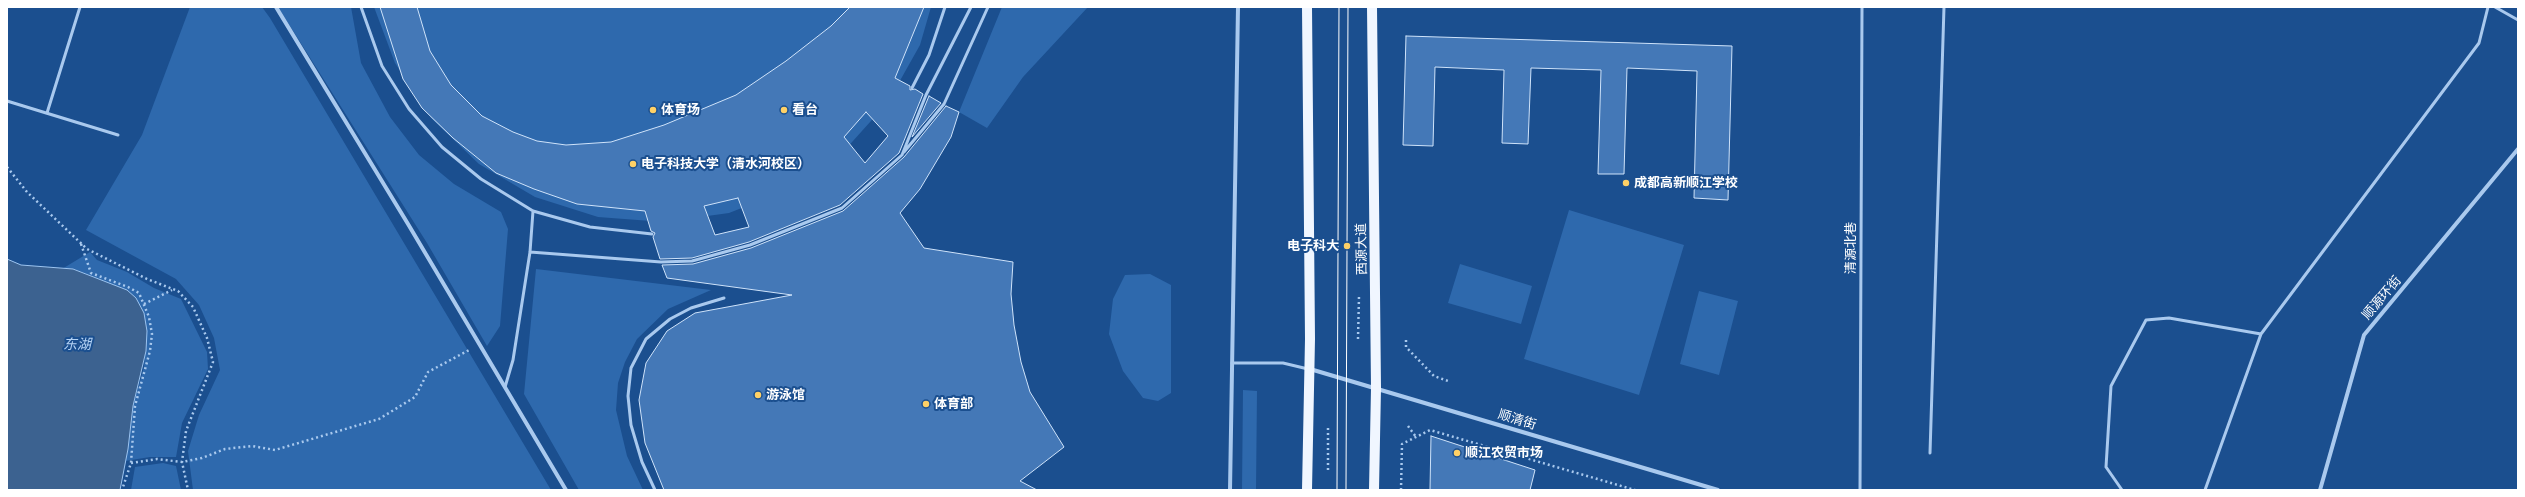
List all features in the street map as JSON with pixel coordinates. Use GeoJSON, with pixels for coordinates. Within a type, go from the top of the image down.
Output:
{"type":"FeatureCollection","features":[{"type":"Feature","properties":{"kind":"main road"},"geometry":{"type":"LineString","coordinates":[[1307,7],[1310,369],[1308,490]]}},
{"type":"Feature","properties":{"kind":"main road","name":"西源大道"},"geometry":{"type":"LineString","coordinates":[[1372,7],[1376,388],[1374,490]]}},
{"type":"Feature","properties":{"kind":"street"},"geometry":{"type":"LineString","coordinates":[[276,7],[408,224],[478,345],[505,387],[566,490]]}},
{"type":"Feature","properties":{"kind":"street"},"geometry":{"type":"LineString","coordinates":[[1230,490],[1238,7]]}},
{"type":"Feature","properties":{"kind":"street","name":"顺源环街"},"geometry":{"type":"LineString","coordinates":[[2320,490],[2364,335],[2518,149]]}},
{"type":"Feature","properties":{"kind":"street","name":"顺清街"},"geometry":{"type":"LineString","coordinates":[[1310,369],[1718,490]]}},
{"type":"Feature","properties":{"kind":"lane"},"geometry":{"type":"LineString","coordinates":[[47,113],[80,7]]}},
{"type":"Feature","properties":{"kind":"lane"},"geometry":{"type":"LineString","coordinates":[[361,7],[382,66],[409,109],[442,147],[481,179],[532,211],[590,227],[652,234]]}},
{"type":"Feature","properties":{"kind":"lane"},"geometry":{"type":"LineString","coordinates":[[912,88],[929,55],[945,7]]}},
{"type":"Feature","properties":{"kind":"lane"},"geometry":{"type":"LineString","coordinates":[[902,155],[926,95],[971,7]]}},
{"type":"Feature","properties":{"kind":"lane"},"geometry":{"type":"LineString","coordinates":[[530,252],[647,262],[692,261],[750,245],[842,208],[902,155],[944,104],[988,7]]}},
{"type":"Feature","properties":{"kind":"lane","name":"清源北巷"},"geometry":{"type":"LineString","coordinates":[[1860,490],[1862,7]]}},
{"type":"Feature","properties":{"kind":"lane"},"geometry":{"type":"LineString","coordinates":[[1930,453],[1944,7]]}},
{"type":"Feature","properties":{"kind":"lane"},"geometry":{"type":"LineString","coordinates":[[2205,490],[2261,334],[2479,43],[2488,7]]}},
{"type":"Feature","properties":{"kind":"lane"},"geometry":{"type":"LineString","coordinates":[[2495,7],[2518,20]]}},
{"type":"Feature","properties":{"kind":"lane"},"geometry":{"type":"LineString","coordinates":[[7,101],[118,135]]}},
{"type":"Feature","properties":{"kind":"lane"},"geometry":{"type":"LineString","coordinates":[[505,387],[513,360],[530,252],[532,211]]}},
{"type":"Feature","properties":{"kind":"lane"},"geometry":{"type":"LineString","coordinates":[[655,490],[642,462],[631,425],[628,396],[631,368],[646,339],[670,319],[691,308],[724,298]]}},
{"type":"Feature","properties":{"kind":"lane"},"geometry":{"type":"LineString","coordinates":[[2122,490],[2106,467],[2112,386],[2146,320],[2169,318],[2261,334]]}},
{"type":"Feature","properties":{"kind":"lane"},"geometry":{"type":"LineString","coordinates":[[1232,363],[1283,363],[1310,369]]}},
{"type":"Feature","properties":{"kind":"path"},"geometry":{"type":"LineString","coordinates":[[7,166],[27,192],[81,244],[117,265],[173,289],[186,297],[193,307],[207,338],[213,362],[186,430],[182,462],[188,490]]}},
{"type":"Feature","properties":{"kind":"path"},"geometry":{"type":"LineString","coordinates":[[81,244],[91,273],[128,286],[138,293],[150,317],[152,334],[146,369],[135,406],[131,463],[122,490]]}},
{"type":"Feature","properties":{"kind":"path"},"geometry":{"type":"LineString","coordinates":[[144,304],[173,289]]}},
{"type":"Feature","properties":{"kind":"path"},"geometry":{"type":"LineString","coordinates":[[1358,296],[1358,339]]}},
{"type":"Feature","properties":{"kind":"path"},"geometry":{"type":"LineString","coordinates":[[1406,340],[1406,347],[1434,376],[1448,380]]}},
{"type":"Feature","properties":{"kind":"path"},"geometry":{"type":"LineString","coordinates":[[131,463],[157,459],[182,462],[202,458],[225,448],[252,446],[275,450],[379,419],[415,397],[428,372],[478,345]]}},
{"type":"Feature","properties":{"kind":"path"},"geometry":{"type":"LineString","coordinates":[[1328,425],[1328,470]]}},
{"type":"Feature","properties":{"kind":"path"},"geometry":{"type":"LineString","coordinates":[[1408,426],[1416,437]]}},
{"type":"Feature","properties":{"kind":"path"},"geometry":{"type":"LineString","coordinates":[[1401,490],[1402,444],[1430,430],[1635,490]]}},
{"type":"Feature","properties":{"kind":"shaded area"},"geometry":{"type":"Polygon","coordinates":[[[190,7],[262,7],[270,18],[551,490],[193,490],[188,451],[199,415],[220,370],[214,338],[199,305],[176,279],[86,230],[142,135],[190,7]]]}},
{"type":"Feature","properties":{"kind":"shaded area"},"geometry":{"type":"Polygon","coordinates":[[[278,7],[351,7],[361,63],[390,117],[419,155],[454,184],[501,212],[508,229],[500,326],[487,346],[427,243],[278,7]]]}},
{"type":"Feature","properties":{"kind":"shaded area","name":"体育场"},"geometry":{"type":"Polygon","coordinates":[[[374,7],[931,7],[920,45],[888,102],[844,151],[790,189],[729,213],[664,222],[598,217],[535,197],[479,164],[431,118],[395,63],[374,7]]]}},
{"type":"Feature","properties":{"kind":"shaded area"},"geometry":{"type":"Polygon","coordinates":[[[1002,7],[1088,7],[1023,77],[987,128],[959,112],[1002,7]]]}},
{"type":"Feature","properties":{"kind":"shaded area"},"geometry":{"type":"Polygon","coordinates":[[[1569,210],[1684,245],[1639,395],[1524,359],[1569,210]]]}},
{"type":"Feature","properties":{"kind":"shaded area"},"geometry":{"type":"Polygon","coordinates":[[[90,252],[97,260],[127,272],[154,288],[181,299],[207,352],[208,369],[182,423],[176,457],[150,457],[125,461],[133,406],[144,367],[147,331],[102,280],[74,269],[62,269],[90,252]]]}},
{"type":"Feature","properties":{"kind":"shaded area"},"geometry":{"type":"Polygon","coordinates":[[[1460,264],[1532,286],[1521,324],[1448,303],[1460,264]]]}},
{"type":"Feature","properties":{"kind":"shaded area"},"geometry":{"type":"Polygon","coordinates":[[[536,269],[711,290],[668,309],[637,339],[625,362],[618,383],[616,410],[627,456],[643,490],[579,490],[524,394],[536,269]]]}},
{"type":"Feature","properties":{"kind":"shaded area"},"geometry":{"type":"Polygon","coordinates":[[[1150,274],[1171,285],[1171,393],[1158,401],[1143,398],[1123,371],[1109,334],[1113,299],[1125,275],[1150,274]]]}},
{"type":"Feature","properties":{"kind":"shaded area"},"geometry":{"type":"Polygon","coordinates":[[[1699,291],[1738,301],[1719,375],[1680,364],[1699,291]]]}},
{"type":"Feature","properties":{"kind":"shaded area"},"geometry":{"type":"Polygon","coordinates":[[[1243,390],[1257,391],[1256,490],[1242,490],[1243,390]]]}},
{"type":"Feature","properties":{"kind":"shaded area"},"geometry":{"type":"Polygon","coordinates":[[[163,463],[176,466],[181,490],[131,490],[135,467],[163,463]]]}},
{"type":"Feature","properties":{"kind":"water","name":"东湖"},"geometry":{"type":"Polygon","coordinates":[[[7,259],[21,265],[73,269],[127,290],[136,298],[144,313],[147,331],[146,351],[133,406],[128,449],[120,490],[7,490],[7,259]]]}},
{"type":"Feature","properties":{"kind":"building","name":"看台"},"geometry":{"type":"Polygon","coordinates":[[[380,7],[417,7],[430,51],[451,85],[482,116],[513,132],[537,141],[566,145],[611,142],[664,125],[736,95],[786,61],[831,26],[850,7],[924,7],[895,78],[910,86],[910,90],[915,89],[923,94],[899,153],[840,205],[749,242],[692,258],[660,259],[653,237],[655,233],[651,231],[645,211],[577,204],[534,189],[496,173],[453,138],[422,108],[403,79],[380,7]],[[866,112],[844,137],[865,163],[888,136],[866,112]],[[738,198],[704,206],[715,235],[749,227],[738,198]]]}},
{"type":"Feature","properties":{"kind":"building"},"geometry":{"type":"Polygon","coordinates":[[[1406,36],[1732,46],[1728,200],[1694,198],[1697,71],[1627,68],[1624,174],[1598,174],[1601,70],[1531,68],[1528,144],[1502,143],[1504,70],[1435,67],[1433,146],[1403,145],[1406,36]]]}},
{"type":"Feature","properties":{"kind":"building"},"geometry":{"type":"Polygon","coordinates":[[[929,96],[941,103],[912,137],[929,96]]]}},
{"type":"Feature","properties":{"kind":"building"},"geometry":{"type":"Polygon","coordinates":[[[946,106],[959,112],[951,137],[920,189],[900,213],[924,248],[1013,262],[1011,294],[1014,325],[1021,362],[1030,392],[1064,447],[1020,481],[1037,490],[664,490],[645,443],[639,400],[646,363],[667,331],[695,313],[792,295],[667,278],[662,265],[693,264],[751,248],[843,211],[904,157],[946,106]]]}},
{"type":"Feature","properties":{"kind":"building","name":"顺江农贸市场"},"geometry":{"type":"Polygon","coordinates":[[[1431,436],[1535,470],[1530,490],[1430,490],[1431,436]]]}},
{"type":"Feature","properties":{"kind":"tram line"},"geometry":{"type":"LineString","coordinates":[[1337,490],[1339,7]]}},
{"type":"Feature","properties":{"kind":"tram line"},"geometry":{"type":"LineString","coordinates":[[1346,490],[1348,7]]}},
{"type":"Feature","properties":{"kind":"place","name":"体育场"},"geometry":{"type":"Point","coordinates":[653,110]}},
{"type":"Feature","properties":{"kind":"place","name":"看台"},"geometry":{"type":"Point","coordinates":[784,110]}},
{"type":"Feature","properties":{"kind":"place","name":"电子科技大学（清水河校区）"},"geometry":{"type":"Point","coordinates":[633,164]}},
{"type":"Feature","properties":{"kind":"place","name":"成都高新顺江学校"},"geometry":{"type":"Point","coordinates":[1626,183]}},
{"type":"Feature","properties":{"kind":"place","name":"电子科大"},"geometry":{"type":"Point","coordinates":[1347,246]}},
{"type":"Feature","properties":{"kind":"place","name":"游泳馆"},"geometry":{"type":"Point","coordinates":[758,395]}},
{"type":"Feature","properties":{"kind":"place","name":"体育部"},"geometry":{"type":"Point","coordinates":[926,404]}},
{"type":"Feature","properties":{"kind":"place","name":"顺江农贸市场"},"geometry":{"type":"Point","coordinates":[1457,453]}}]}
